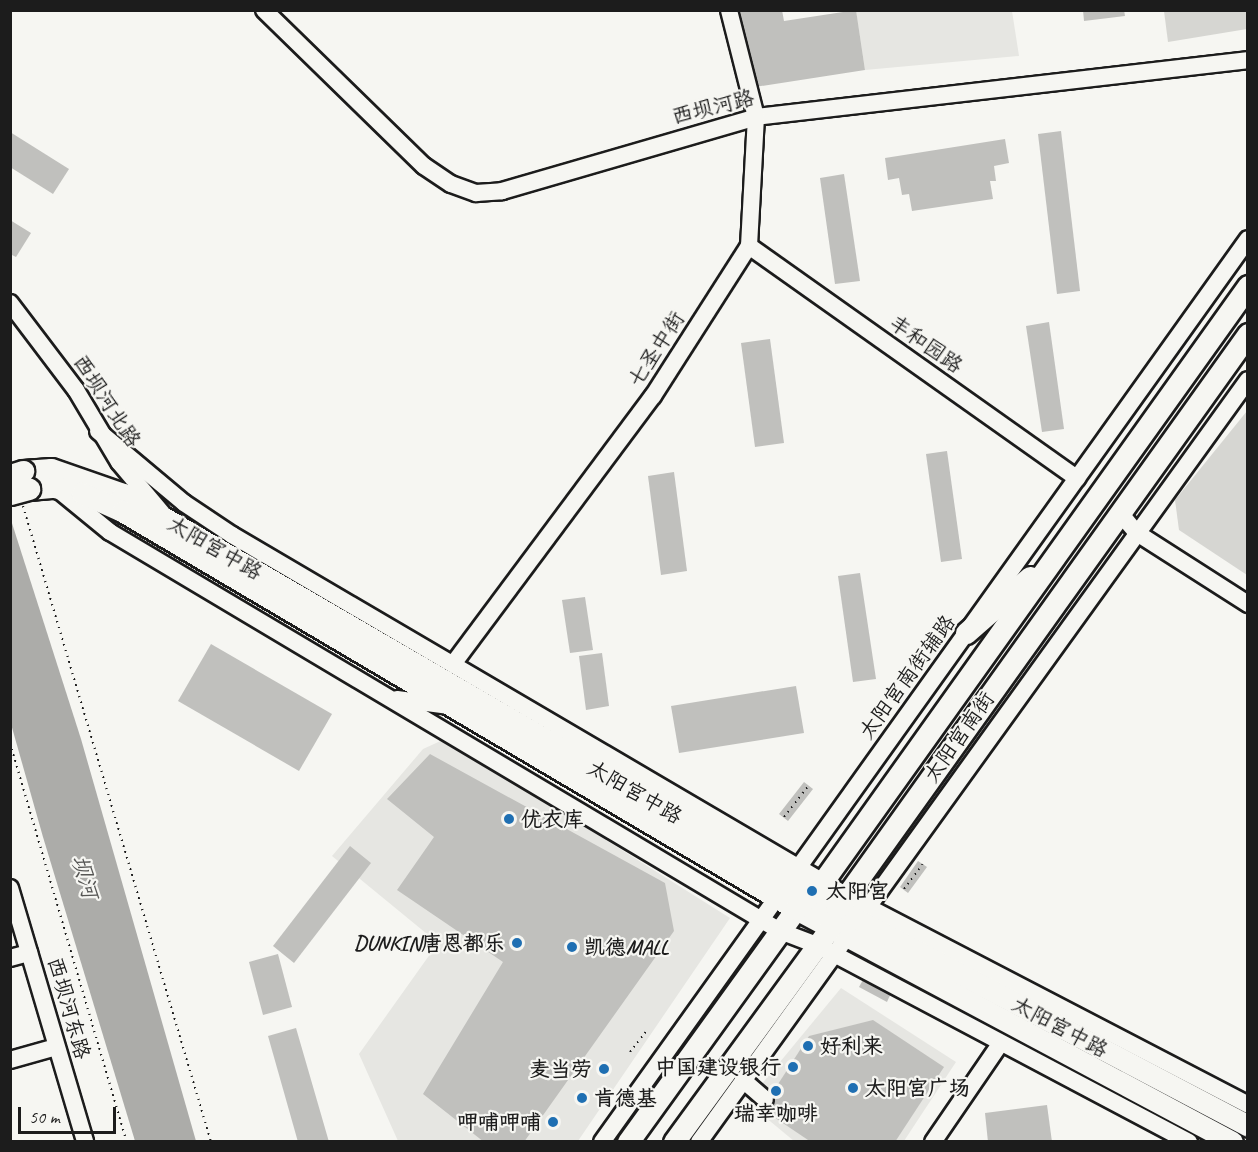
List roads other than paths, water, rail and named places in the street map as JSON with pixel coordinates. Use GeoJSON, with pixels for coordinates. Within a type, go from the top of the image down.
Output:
{"type":"FeatureCollection","features":[{"type":"Feature","properties":{"kind":"main road","name":"太阳宫南街"},"geometry":{"type":"LineString","coordinates":[[628,1142],[796,909],[819,888],[1248,286]]}},
{"type":"Feature","properties":{"kind":"main road","name":"太阳宫南街"},"geometry":{"type":"LineString","coordinates":[[674,1142],[826,950],[1120,513],[1248,334]]}},
{"type":"Feature","properties":{"kind":"main road"},"geometry":{"type":"LineString","coordinates":[[1220,373],[1248,355]]}},
{"type":"Feature","properties":{"kind":"main road","name":"太阳宫中路"},"geometry":{"type":"LineString","coordinates":[[19,485],[51,469],[81,476],[168,521],[788,882],[796,909],[848,916],[1248,1126]]}},
{"type":"Feature","properties":{"kind":"main road","name":"太阳宫中路"},"geometry":{"type":"LineString","coordinates":[[19,485],[54,487],[82,493],[122,511],[576,780],[788,882],[819,888],[848,916],[1155,1100],[1233,1142]]}},
{"type":"Feature","properties":{"kind":"main road"},"geometry":{"type":"LineString","coordinates":[[966,633],[1058,552]]}},
{"type":"Feature","properties":{"kind":"street","name":"西坝河路"},"geometry":{"type":"LineString","coordinates":[[264,10],[424,166],[451,184],[476,193],[502,191],[756,117],[1248,60]]}},
{"type":"Feature","properties":{"kind":"street","name":"七圣中街"},"geometry":{"type":"LineString","coordinates":[[453,664],[653,396],[749,246],[756,117],[729,10]]}},
{"type":"Feature","properties":{"kind":"street","name":"太阳宫南街辅路"},"geometry":{"type":"LineString","coordinates":[[603,1142],[1248,239]]}},
{"type":"Feature","properties":{"kind":"street","name":"丰和园路"},"geometry":{"type":"LineString","coordinates":[[749,246],[1077,478]]}},
{"type":"Feature","properties":{"kind":"street","name":"西坝河北路"},"geometry":{"type":"LineString","coordinates":[[10,303],[76,390],[98,431],[168,521]]}},
{"type":"Feature","properties":{"kind":"street","name":"太阳宫南街"},"geometry":{"type":"LineString","coordinates":[[848,916],[1137,534],[1248,380]]}},
{"type":"Feature","properties":{"kind":"street","name":"太阳宫中路"},"geometry":{"type":"LineString","coordinates":[[98,431],[184,503],[232,535],[453,664],[788,882]]}},
{"type":"Feature","properties":{"kind":"street","name":"太阳宫中路"},"geometry":{"type":"LineString","coordinates":[[54,487],[110,532],[780,931],[826,950],[1189,1142]]}},
{"type":"Feature","properties":{"kind":"street"},"geometry":{"type":"LineString","coordinates":[[1120,513],[1137,534],[1248,604]]}},
{"type":"Feature","properties":{"kind":"street"},"geometry":{"type":"LineString","coordinates":[[414,641],[479,701]]}},
{"type":"Feature","properties":{"kind":"street"},"geometry":{"type":"LineString","coordinates":[[390,698],[453,707]]}},
{"type":"Feature","properties":{"kind":"street"},"geometry":{"type":"LineString","coordinates":[[563,802],[576,780]]}},
{"type":"Feature","properties":{"kind":"street","name":"西坝河东路"},"geometry":{"type":"LineString","coordinates":[[10,888],[85,1142]]}},
{"type":"Feature","properties":{"kind":"street","name":"太阳宫中路"},"geometry":{"type":"LineString","coordinates":[[848,916],[1123,1040],[1248,1105]]}},
{"type":"Feature","properties":{"kind":"street","name":"太阳宫南街"},"geometry":{"type":"LineString","coordinates":[[699,1142],[743,1080],[826,950]]}},
{"type":"Feature","properties":{"kind":"street"},"geometry":{"type":"LineString","coordinates":[[10,958],[30,952]]}},
{"type":"Feature","properties":{"kind":"street"},"geometry":{"type":"LineString","coordinates":[[1123,1040],[1177,1089]]}},
{"type":"Feature","properties":{"kind":"street"},"geometry":{"type":"LineString","coordinates":[[941,1138],[1000,1044]]}},
{"type":"Feature","properties":{"kind":"street"},"geometry":{"type":"LineString","coordinates":[[10,1060],[56,1047]]}},
{"type":"Feature","properties":{"kind":"street"},"geometry":{"type":"LineString","coordinates":[[743,1080],[765,1099]]}},
{"type":"Feature","properties":{"kind":"street"},"geometry":{"type":"LineString","coordinates":[[1091,1091],[1155,1100]]}},
{"type":"Feature","properties":{"kind":"water","name":"坝河"},"geometry":{"type":"Polygon","coordinates":[[[10,517],[81,739],[196,1141],[135,1141],[43,837],[11,724],[10,517]]]}},
{"type":"Feature","properties":{"kind":"place","name":"优衣库"},"geometry":{"type":"Point","coordinates":[509,819]}},
{"type":"Feature","properties":{"kind":"place","name":"太阳宫"},"geometry":{"type":"Point","coordinates":[812,891]}},
{"type":"Feature","properties":{"kind":"place","name":"DUNKIN唐恩都乐"},"geometry":{"type":"Point","coordinates":[517,943]}},
{"type":"Feature","properties":{"kind":"place","name":"凯德MALL"},"geometry":{"type":"Point","coordinates":[572,947]}},
{"type":"Feature","properties":{"kind":"place","name":"好利来"},"geometry":{"type":"Point","coordinates":[808,1046]}},
{"type":"Feature","properties":{"kind":"place","name":"中国建设银行"},"geometry":{"type":"Point","coordinates":[793,1067]}},
{"type":"Feature","properties":{"kind":"place","name":"麦当劳"},"geometry":{"type":"Point","coordinates":[604,1069]}},
{"type":"Feature","properties":{"kind":"place","name":"太阳宫广场"},"geometry":{"type":"Point","coordinates":[853,1088]}},
{"type":"Feature","properties":{"kind":"place","name":"瑞幸咖啡"},"geometry":{"type":"Point","coordinates":[776,1091]}},
{"type":"Feature","properties":{"kind":"place","name":"肯德基"},"geometry":{"type":"Point","coordinates":[582,1098]}},
{"type":"Feature","properties":{"kind":"place","name":"呷哺呷哺"},"geometry":{"type":"Point","coordinates":[553,1122]}}]}
